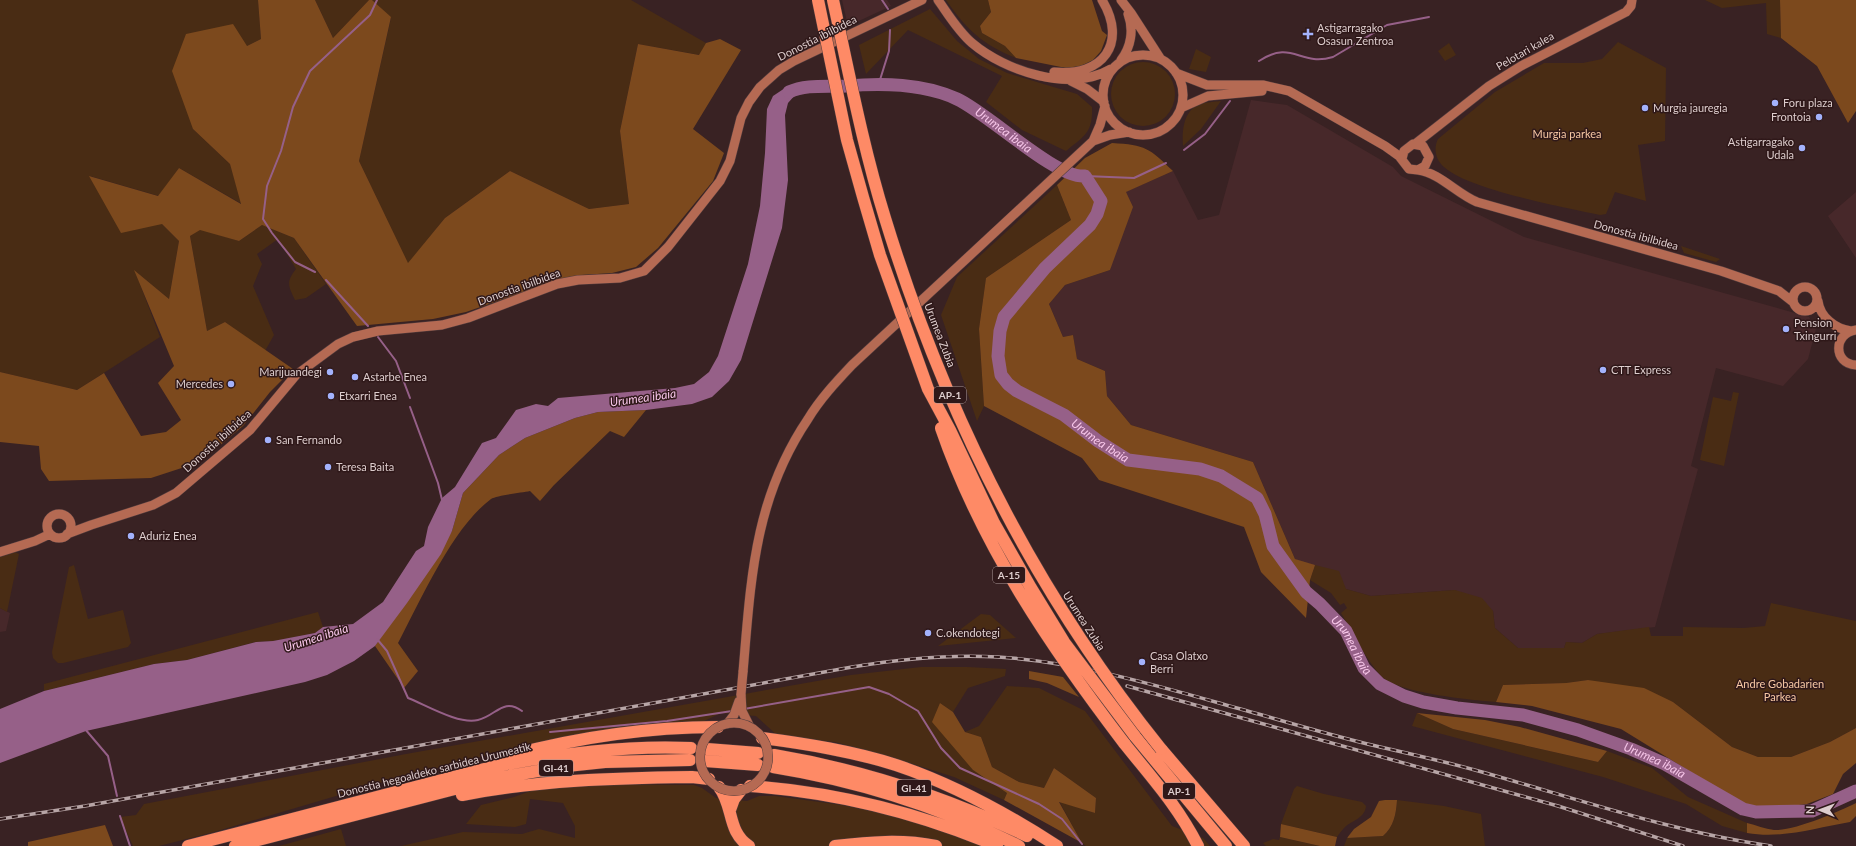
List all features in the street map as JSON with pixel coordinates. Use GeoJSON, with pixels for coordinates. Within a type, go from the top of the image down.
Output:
{"type":"FeatureCollection","features":[{"type":"Feature","properties":{"kind":"highway","name":"AP-1"},"geometry":{"type":"LineString","coordinates":[[818,0],[847,140],[863,197],[880,255],[928,389]]}},
{"type":"Feature","properties":{"kind":"highway","name":"Urumea Zubia"},"geometry":{"type":"LineString","coordinates":[[833,0],[862,132],[884,217],[933,357],[962,424],[1004,512],[1055,601],[1121,698],[1161,749],[1244,846]]}},
{"type":"Feature","properties":{"kind":"highway","name":"A-15"},"geometry":{"type":"LineString","coordinates":[[928,389],[951,456],[984,527],[1020,595],[1052,646],[1129,739]]}},
{"type":"Feature","properties":{"kind":"highway"},"geometry":{"type":"LineString","coordinates":[[452,777],[463,768],[559,743],[628,732],[722,726]]}},
{"type":"Feature","properties":{"kind":"highway"},"geometry":{"type":"LineString","coordinates":[[762,738],[839,750],[896,766],[943,783],[972,796],[1057,846]]}},
{"type":"Feature","properties":{"kind":"highway","name":"AP-1"},"geometry":{"type":"LineString","coordinates":[[1129,739],[1226,846]]}},
{"type":"Feature","properties":{"kind":"highway"},"geometry":{"type":"LineString","coordinates":[[1129,739],[1141,764],[1178,817],[1191,846]]}},
{"type":"Feature","properties":{"kind":"highway","name":"Donostia hegoaldeko sarbidea Urumeatik"},"geometry":{"type":"LineString","coordinates":[[188,846],[246,837],[426,796],[497,778],[567,766],[690,754],[605,750],[566,754],[496,766],[452,777],[246,837],[235,846]]}},
{"type":"Feature","properties":{"kind":"highway"},"geometry":{"type":"LineString","coordinates":[[706,755],[758,759]]}},
{"type":"Feature","properties":{"kind":"highway","name":"GI-41"},"geometry":{"type":"LineString","coordinates":[[1019,846],[958,818],[896,795],[774,761],[836,766],[901,784],[975,811],[1045,846]]}},
{"type":"Feature","properties":{"kind":"highway"},"geometry":{"type":"LineString","coordinates":[[1141,764],[1171,800],[1198,846]]}},
{"type":"Feature","properties":{"kind":"highway"},"geometry":{"type":"LineString","coordinates":[[426,796],[439,799],[499,788],[573,780],[692,777],[709,779]]}},
{"type":"Feature","properties":{"kind":"highway"},"geometry":{"type":"LineString","coordinates":[[719,787],[726,798],[738,836],[749,846]]}},
{"type":"Feature","properties":{"kind":"highway"},"geometry":{"type":"LineString","coordinates":[[731,816],[734,799],[746,788],[817,794],[859,801],[889,809],[952,828],[997,846]]}},
{"type":"Feature","properties":{"kind":"highway"},"geometry":{"type":"LineString","coordinates":[[834,846],[886,841],[936,846]]}},
{"type":"Feature","properties":{"kind":"main road","name":"Donostia ibilbidea"},"geometry":{"type":"LineString","coordinates":[[67,534],[152,505],[176,493],[250,430],[296,375],[338,344],[353,337],[378,331],[442,325],[468,318],[558,284],[578,280],[620,278],[644,271],[668,247],[720,181],[730,162],[741,118],[749,102],[760,87],[779,70],[794,61],[922,0]]}},
{"type":"Feature","properties":{"kind":"main road"},"geometry":{"type":"LineString","coordinates":[[938,0],[970,42],[998,61],[1035,74],[1068,80],[1087,89],[1104,104],[1111,119],[1129,132],[1141,135],[1160,131],[1176,118],[1181,108],[1183,98],[1182,87],[1174,68],[1160,58],[1132,13],[1121,0]]}},
{"type":"Feature","properties":{"kind":"main road"},"geometry":{"type":"LineString","coordinates":[[1035,74],[1046,71],[1078,72],[1090,68],[1100,61],[1108,51],[1113,33],[1110,15],[1102,0]]}},
{"type":"Feature","properties":{"kind":"main road"},"geometry":{"type":"LineString","coordinates":[[750,727],[742,711],[741,694],[756,550],[767,501],[792,444],[816,407],[852,365],[1093,141],[1100,125],[1104,104],[1104,84],[1127,50],[1131,30],[1130,19],[1121,0]]}},
{"type":"Feature","properties":{"kind":"main road","name":"Pelotari kalea"},"geometry":{"type":"LineString","coordinates":[[1412,145],[1489,86],[1521,66],[1626,12],[1632,1]]}},
{"type":"Feature","properties":{"kind":"main road"},"geometry":{"type":"LineString","coordinates":[[1068,80],[1091,78],[1140,54],[1160,58]]}},
{"type":"Feature","properties":{"kind":"main road"},"geometry":{"type":"LineString","coordinates":[[1176,73],[1207,85],[1265,85],[1286,90],[1385,146],[1402,160],[1409,169],[1418,170],[1425,166],[1428,155],[1428,137],[1433,129]]}},
{"type":"Feature","properties":{"kind":"main road"},"geometry":{"type":"LineString","coordinates":[[1181,108],[1198,99],[1218,94],[1275,91],[1298,96]]}},
{"type":"Feature","properties":{"kind":"main road"},"geometry":{"type":"LineString","coordinates":[[1093,141],[1110,135],[1129,132]]}},
{"type":"Feature","properties":{"kind":"main road"},"geometry":{"type":"LineString","coordinates":[[1402,160],[1404,151],[1412,145]]}},
{"type":"Feature","properties":{"kind":"main road"},"geometry":{"type":"LineString","coordinates":[[1385,146],[1422,146],[1428,155]]}},
{"type":"Feature","properties":{"kind":"main road","name":"Donostia ibilbidea"},"geometry":{"type":"LineString","coordinates":[[1428,155],[1438,172],[1485,205]]}},
{"type":"Feature","properties":{"kind":"main road","name":"Donostia ibilbidea"},"geometry":{"type":"LineString","coordinates":[[1418,170],[1431,174],[1464,196],[1485,205],[1721,271],[1779,291],[1793,302]]}},
{"type":"Feature","properties":{"kind":"main road"},"geometry":{"type":"LineString","coordinates":[[1823,315],[1816,294],[1811,288],[1803,287],[1797,290],[1793,296],[1793,302],[1797,309],[1823,315],[1834,324],[1853,331]]}},
{"type":"Feature","properties":{"kind":"main road","name":"Donostia ibilbidea"},"geometry":{"type":"LineString","coordinates":[[1779,291],[1797,290]]}},
{"type":"Feature","properties":{"kind":"main road"},"geometry":{"type":"LineString","coordinates":[[1808,311],[1815,308],[1818,301]]}},
{"type":"Feature","properties":{"kind":"main road"},"geometry":{"type":"LineString","coordinates":[[1834,324],[1839,342],[1839,353],[1843,360],[1849,364],[1856,365]]}},
{"type":"Feature","properties":{"kind":"main road"},"geometry":{"type":"LineString","coordinates":[[1839,342],[1843,335],[1853,331]]}},
{"type":"Feature","properties":{"kind":"main road"},"geometry":{"type":"LineString","coordinates":[[50,534],[47,524],[53,516],[64,516],[70,521],[80,525],[91,525]]}},
{"type":"Feature","properties":{"kind":"main road"},"geometry":{"type":"LineString","coordinates":[[0,552],[35,541],[50,534],[59,538],[67,534],[71,528],[70,521]]}},
{"type":"Feature","properties":{"kind":"main road"},"geometry":{"type":"LineString","coordinates":[[722,726],[743,724],[750,727],[762,738],[768,753],[768,761],[762,776],[746,788],[730,790],[719,787],[709,779],[702,766],[701,751],[706,737],[722,726],[736,710],[741,694]]}},
{"type":"Feature","properties":{"kind":"shaded area"},"geometry":{"type":"Polygon","coordinates":[[[258,0],[315,0],[333,38],[369,0],[372,0],[391,17],[359,161],[408,263],[445,218],[510,171],[589,209],[629,204],[620,131],[638,44],[699,55],[706,43],[720,39],[741,50],[693,129],[724,153],[713,181],[658,248],[636,267],[612,273],[582,275],[527,291],[466,312],[433,319],[357,326],[294,238],[262,225],[239,241],[200,230],[190,236],[207,331],[225,322],[293,369],[270,392],[243,426],[200,462],[151,478],[49,481],[41,469],[39,446],[0,442],[0,372],[77,390],[104,373],[141,436],[166,432],[181,420],[158,383],[174,366],[134,270],[169,299],[179,241],[162,224],[121,233],[89,176],[158,196],[179,168],[241,204],[230,164],[193,129],[172,71],[186,34],[233,24],[247,46],[261,39],[258,0]]]}},
{"type":"Feature","properties":{"kind":"shaded area"},"geometry":{"type":"Polygon","coordinates":[[[842,0],[887,0],[891,6],[848,26],[842,0]]]}},
{"type":"Feature","properties":{"kind":"shaded area"},"geometry":{"type":"Polygon","coordinates":[[[988,0],[1092,0],[1102,31],[1107,35],[1101,51],[1093,60],[1081,66],[1066,68],[1016,58],[1005,46],[982,33],[980,26],[991,12],[988,0]]]}},
{"type":"Feature","properties":{"kind":"shaded area"},"geometry":{"type":"Polygon","coordinates":[[[1780,0],[1856,0],[1856,111],[1848,123],[1817,66],[1781,38],[1780,0]]]}},
{"type":"Feature","properties":{"kind":"shaded area"},"geometry":{"type":"Polygon","coordinates":[[[1251,100],[1287,105],[1393,167],[1401,176],[1524,237],[1809,317],[1816,329],[1808,359],[1783,386],[1716,368],[1691,466],[1698,469],[1655,627],[1597,634],[1582,643],[1566,642],[1564,648],[1518,648],[1495,628],[1493,611],[1455,590],[1371,596],[1346,589],[1295,559],[1253,462],[1131,425],[1107,396],[1105,371],[1077,359],[1073,335],[1063,337],[1049,304],[1065,285],[1110,270],[1125,192],[1173,171],[1198,220],[1219,215],[1251,100]]]}},
{"type":"Feature","properties":{"kind":"shaded area"},"geometry":{"type":"Polygon","coordinates":[[[1112,143],[1132,145],[1146,149],[1158,157],[1173,171],[1126,192],[1133,207],[1110,270],[1065,285],[1049,304],[1063,337],[1073,335],[1077,359],[1105,371],[1107,396],[1131,425],[1253,462],[1295,559],[1315,565],[1310,580],[1306,618],[1261,572],[1244,527],[1099,480],[1082,458],[984,406],[979,329],[986,278],[1071,220],[1057,185],[1085,158],[1112,143]]]}},
{"type":"Feature","properties":{"kind":"shaded area"},"geometry":{"type":"Polygon","coordinates":[[[1856,192],[1856,258],[1828,216],[1856,192]]]}},
{"type":"Feature","properties":{"kind":"shaded area"},"geometry":{"type":"Polygon","coordinates":[[[646,410],[624,437],[610,431],[554,485],[540,501],[530,491],[498,496],[491,499],[463,528],[438,566],[398,643],[418,671],[404,688],[375,646],[452,531],[463,493],[499,455],[525,438],[575,418],[598,412],[646,410]]]}},
{"type":"Feature","properties":{"kind":"shaded area"},"geometry":{"type":"Polygon","coordinates":[[[0,608],[10,613],[6,631],[0,632],[0,608]]]}},
{"type":"Feature","properties":{"kind":"shaded area"},"geometry":{"type":"Polygon","coordinates":[[[1029,671],[1063,677],[1079,697],[1047,683],[1029,679],[1029,671]]]}},
{"type":"Feature","properties":{"kind":"shaded area"},"geometry":{"type":"Polygon","coordinates":[[[1588,680],[1644,688],[1673,702],[1732,747],[1758,757],[1791,757],[1830,742],[1856,728],[1856,763],[1843,774],[1833,794],[1807,804],[1757,810],[1738,801],[1621,729],[1532,706],[1496,702],[1503,685],[1566,683],[1588,680]]]}},
{"type":"Feature","properties":{"kind":"shaded area"},"geometry":{"type":"Polygon","coordinates":[[[940,703],[953,712],[965,732],[981,737],[992,767],[1019,782],[1044,788],[1054,768],[1096,798],[1095,813],[1059,802],[1082,843],[1004,800],[1007,793],[973,770],[932,722],[940,703]]]}},
{"type":"Feature","properties":{"kind":"shaded area"},"geometry":{"type":"Polygon","coordinates":[[[1417,713],[1485,720],[1520,727],[1607,751],[1598,762],[1453,729],[1417,713]]]}},
{"type":"Feature","properties":{"kind":"shaded area"},"geometry":{"type":"Polygon","coordinates":[[[1397,800],[1394,820],[1390,828],[1383,836],[1347,838],[1354,829],[1371,817],[1379,801],[1397,800]]]}},
{"type":"Feature","properties":{"kind":"shaded area"},"geometry":{"type":"Polygon","coordinates":[[[1856,803],[1856,816],[1850,822],[1786,834],[1773,835],[1747,833],[1747,823],[1774,830],[1783,829],[1816,820],[1856,803]]]}},
{"type":"Feature","properties":{"kind":"shaded area"},"geometry":{"type":"Polygon","coordinates":[[[1281,824],[1337,837],[1335,846],[1320,846],[1280,837],[1281,824]]]}},
{"type":"Feature","properties":{"kind":"shaded area"},"geometry":{"type":"Polygon","coordinates":[[[105,825],[113,846],[28,846],[28,842],[105,825]]]}},
{"type":"Feature","properties":{"kind":"green space"},"geometry":{"type":"Polygon","coordinates":[[[0,0],[258,0],[261,39],[247,46],[193,129],[230,164],[242,204],[179,168],[159,196],[90,176],[162,224],[179,241],[169,299],[135,271],[160,337],[77,390],[0,372],[0,0]]]}},
{"type":"Feature","properties":{"kind":"green space"},"geometry":{"type":"Polygon","coordinates":[[[315,0],[369,0],[333,38],[315,0]]]}},
{"type":"Feature","properties":{"kind":"green space"},"geometry":{"type":"Polygon","coordinates":[[[372,0],[631,0],[706,43],[700,55],[638,44],[620,131],[629,204],[589,209],[510,171],[445,218],[408,264],[359,161],[391,18],[372,0]]]}},
{"type":"Feature","properties":{"kind":"green space"},"geometry":{"type":"Polygon","coordinates":[[[946,0],[988,0],[991,12],[980,26],[982,33],[1005,46],[1016,58],[994,48],[976,35],[968,28],[946,0]]]}},
{"type":"Feature","properties":{"kind":"green space"},"geometry":{"type":"Polygon","coordinates":[[[1705,0],[1780,0],[1781,38],[1767,34],[1766,3],[1722,8],[1705,0]]]}},
{"type":"Feature","properties":{"kind":"green space"},"geometry":{"type":"Polygon","coordinates":[[[930,9],[957,41],[979,59],[1007,73],[1077,94],[1092,107],[1091,123],[1086,133],[1066,151],[1022,130],[986,102],[1002,76],[908,30],[866,74],[859,45],[930,9]]]}},
{"type":"Feature","properties":{"kind":"green space","name":"Murgia parkea"},"geometry":{"type":"Polygon","coordinates":[[[1618,42],[1666,68],[1665,141],[1638,145],[1646,201],[1615,192],[1606,214],[1600,215],[1518,197],[1474,183],[1456,175],[1444,167],[1437,158],[1436,143],[1438,139],[1495,92],[1544,63],[1583,63],[1602,59],[1618,42]]]}},
{"type":"Feature","properties":{"kind":"green space"},"geometry":{"type":"Polygon","coordinates":[[[1449,43],[1456,55],[1445,61],[1438,51],[1449,43]]]}},
{"type":"Feature","properties":{"kind":"green space"},"geometry":{"type":"Polygon","coordinates":[[[1196,49],[1211,57],[1206,72],[1189,69],[1196,49]]]}},
{"type":"Feature","properties":{"kind":"green space"},"geometry":{"type":"Polygon","coordinates":[[[1143,62],[1155,64],[1166,71],[1173,82],[1175,94],[1173,106],[1166,117],[1155,124],[1143,126],[1131,124],[1120,117],[1113,106],[1111,94],[1113,82],[1120,71],[1131,64],[1143,62]]]}},
{"type":"Feature","properties":{"kind":"green space"},"geometry":{"type":"Polygon","coordinates":[[[1221,101],[1201,129],[1183,146],[1183,128],[1187,117],[1194,107],[1199,104],[1221,101]]]}},
{"type":"Feature","properties":{"kind":"green space"},"geometry":{"type":"Polygon","coordinates":[[[1057,185],[1071,220],[986,278],[979,329],[984,406],[977,421],[941,315],[957,277],[1057,185]]]}},
{"type":"Feature","properties":{"kind":"green space"},"geometry":{"type":"Polygon","coordinates":[[[262,225],[294,238],[326,284],[306,298],[295,300],[289,281],[296,269],[278,239],[257,254],[262,264],[253,286],[274,335],[265,351],[225,322],[207,331],[190,236],[200,229],[239,241],[262,225]]]}},
{"type":"Feature","properties":{"kind":"green space"},"geometry":{"type":"Polygon","coordinates":[[[1681,246],[1720,259],[1716,262],[1684,253],[1681,246]]]}},
{"type":"Feature","properties":{"kind":"green space"},"geometry":{"type":"Polygon","coordinates":[[[1733,392],[1739,393],[1724,466],[1700,460],[1713,397],[1731,401],[1733,392]]]}},
{"type":"Feature","properties":{"kind":"green space"},"geometry":{"type":"Polygon","coordinates":[[[15,552],[19,554],[7,612],[0,608],[0,557],[15,552]]]}},
{"type":"Feature","properties":{"kind":"green space"},"geometry":{"type":"Polygon","coordinates":[[[74,565],[88,619],[123,610],[131,643],[128,647],[58,663],[53,658],[52,652],[69,567],[74,565]]]}},
{"type":"Feature","properties":{"kind":"green space","name":"Andre Gobadarien Parkea"},"geometry":{"type":"Polygon","coordinates":[[[1315,565],[1339,571],[1346,589],[1371,596],[1455,590],[1482,598],[1493,611],[1495,628],[1518,648],[1564,648],[1566,642],[1582,643],[1597,634],[1649,627],[1651,636],[1683,636],[1683,627],[1744,628],[1765,626],[1771,603],[1856,621],[1856,728],[1830,742],[1791,757],[1758,757],[1732,747],[1673,702],[1588,680],[1566,683],[1503,685],[1496,702],[1436,695],[1402,687],[1381,676],[1370,662],[1341,613],[1347,608],[1344,603],[1340,605],[1331,593],[1310,580],[1315,565]]]}},
{"type":"Feature","properties":{"kind":"green space"},"geometry":{"type":"Polygon","coordinates":[[[318,612],[323,627],[315,633],[273,641],[255,642],[187,660],[154,664],[44,691],[44,684],[318,612]]]}},
{"type":"Feature","properties":{"kind":"green space"},"geometry":{"type":"Polygon","coordinates":[[[981,614],[990,615],[1016,638],[938,646],[981,614]]]}},
{"type":"Feature","properties":{"kind":"green space"},"geometry":{"type":"Polygon","coordinates":[[[921,667],[1006,669],[1005,676],[968,688],[953,712],[940,703],[973,770],[1007,793],[1004,800],[954,777],[891,757],[835,742],[778,736],[756,716],[721,713],[700,723],[663,723],[609,729],[552,739],[390,780],[214,832],[159,846],[133,846],[120,817],[136,815],[144,804],[406,754],[851,675],[921,667]]]}},
{"type":"Feature","properties":{"kind":"green space"},"geometry":{"type":"Polygon","coordinates":[[[1007,686],[1039,688],[1085,711],[1172,826],[1203,838],[1210,846],[1086,846],[1082,843],[1059,801],[1095,813],[1096,798],[1054,768],[1044,788],[1019,782],[992,767],[981,737],[965,732],[979,726],[1007,686]]]}},
{"type":"Feature","properties":{"kind":"green space"},"geometry":{"type":"Polygon","coordinates":[[[1417,713],[1453,729],[1598,762],[1607,751],[1652,768],[1688,797],[1747,823],[1747,833],[1722,826],[1686,804],[1603,777],[1412,726],[1417,713]]]}},
{"type":"Feature","properties":{"kind":"green space"},"geometry":{"type":"Polygon","coordinates":[[[569,784],[694,785],[702,788],[716,798],[747,801],[759,796],[775,796],[842,805],[924,823],[983,846],[401,846],[463,832],[522,834],[539,829],[575,838],[575,826],[563,803],[530,799],[526,824],[515,827],[466,824],[481,805],[514,797],[539,788],[569,784]]]}},
{"type":"Feature","properties":{"kind":"green space"},"geometry":{"type":"Polygon","coordinates":[[[1297,786],[1324,794],[1362,802],[1366,806],[1365,810],[1361,816],[1345,827],[1337,837],[1281,824],[1294,789],[1297,786]]]}},
{"type":"Feature","properties":{"kind":"green space"},"geometry":{"type":"Polygon","coordinates":[[[1397,800],[1444,806],[1481,814],[1485,846],[1344,846],[1347,838],[1383,836],[1390,828],[1394,820],[1397,800]]]}},
{"type":"Feature","properties":{"kind":"green space"},"geometry":{"type":"Polygon","coordinates":[[[341,829],[346,846],[279,846],[341,829]]]}},
{"type":"Feature","properties":{"kind":"green space"},"geometry":{"type":"Polygon","coordinates":[[[1280,837],[1320,846],[1266,846],[1263,843],[1273,839],[1279,840],[1280,837]]]}},
{"type":"Feature","properties":{"kind":"water"},"geometry":{"type":"Polygon","coordinates":[[[785,88],[806,88],[796,94],[788,103],[785,115],[788,180],[782,228],[741,360],[729,381],[712,397],[692,404],[646,410],[598,412],[575,418],[525,438],[499,455],[463,493],[452,531],[441,554],[375,646],[354,661],[327,675],[305,682],[86,731],[0,763],[0,709],[44,691],[154,664],[187,660],[256,642],[273,641],[315,633],[323,627],[353,624],[383,602],[416,551],[424,546],[428,527],[442,498],[455,487],[482,443],[496,438],[516,410],[536,404],[548,406],[558,398],[675,388],[694,384],[709,372],[718,356],[748,264],[760,206],[767,109],[773,96],[785,88]]]}},
{"type":"Feature","properties":{"kind":"waterway"},"geometry":{"type":"LineString","coordinates":[[315,272],[295,262],[263,219],[267,186],[281,151],[293,107],[310,71],[370,15],[377,0]]}},
{"type":"Feature","properties":{"kind":"waterway"},"geometry":{"type":"LineString","coordinates":[[882,0],[888,9]]}},
{"type":"Feature","properties":{"kind":"waterway"},"geometry":{"type":"LineString","coordinates":[[1259,61],[1280,52],[1312,59],[1333,57],[1387,25],[1429,17]]}},
{"type":"Feature","properties":{"kind":"waterway"},"geometry":{"type":"LineString","coordinates":[[879,83],[889,51],[890,30]]}},
{"type":"Feature","properties":{"kind":"waterway","name":"Urumea ibaia"},"geometry":{"type":"LineString","coordinates":[[789,92],[796,89],[817,86],[874,85],[902,85],[930,90],[957,99],[970,106],[1040,157],[1057,167],[1072,174],[1085,176],[1101,201],[1097,214],[1090,225],[1045,268],[1004,317],[1000,331],[998,356],[1001,375],[1008,384],[1017,391],[1064,415],[1098,441],[1128,460],[1200,469],[1221,476],[1257,498],[1265,514],[1273,546],[1306,592],[1346,631],[1364,668],[1380,684],[1404,696],[1423,702],[1457,708],[1523,715],[1578,730],[1631,749],[1665,764],[1743,809],[1756,812],[1812,811],[1856,791]]}},
{"type":"Feature","properties":{"kind":"waterway"},"geometry":{"type":"LineString","coordinates":[[1184,150],[1205,134],[1230,101]]}},
{"type":"Feature","properties":{"kind":"waterway"},"geometry":{"type":"LineString","coordinates":[[1085,176],[1134,178],[1166,163]]}},
{"type":"Feature","properties":{"kind":"waterway"},"geometry":{"type":"LineString","coordinates":[[326,280],[368,326]]}},
{"type":"Feature","properties":{"kind":"waterway"},"geometry":{"type":"LineString","coordinates":[[378,337],[396,361],[410,398]]}},
{"type":"Feature","properties":{"kind":"waterway"},"geometry":{"type":"LineString","coordinates":[[410,407],[438,483],[442,500]]}},
{"type":"Feature","properties":{"kind":"waterway"},"geometry":{"type":"LineString","coordinates":[[377,639],[387,651],[408,698],[443,714],[470,721],[484,718],[504,707],[515,707],[522,711]]}},
{"type":"Feature","properties":{"kind":"waterway"},"geometry":{"type":"LineString","coordinates":[[744,709],[869,687],[889,694],[918,711],[941,748],[960,768],[1039,804],[1062,819],[1082,844]]}},
{"type":"Feature","properties":{"kind":"waterway"},"geometry":{"type":"LineString","coordinates":[[550,732],[667,721],[732,711]]}},
{"type":"Feature","properties":{"kind":"waterway"},"geometry":{"type":"LineString","coordinates":[[85,729],[108,756],[117,796]]}},
{"type":"Feature","properties":{"kind":"waterway"},"geometry":{"type":"LineString","coordinates":[[120,816],[130,846]]}},
{"type":"Feature","properties":{"kind":"railway"},"geometry":{"type":"LineString","coordinates":[[0,819],[85,806],[852,667],[925,658],[980,656],[1031,660],[1098,671],[1348,739],[1469,768],[1661,824],[1734,840],[1771,846]]}},
{"type":"Feature","properties":{"kind":"railway"},"geometry":{"type":"LineString","coordinates":[[1127,686],[1558,806],[1683,846]]}},
{"type":"Feature","properties":{"kind":"place","name":"Astigarragako Osasun Zentroa"},"geometry":{"type":"Point","coordinates":[1308,34]}},
{"type":"Feature","properties":{"kind":"place","name":"Foru plaza"},"geometry":{"type":"Point","coordinates":[1775,103]}},
{"type":"Feature","properties":{"kind":"place","name":"Murgia jauregia"},"geometry":{"type":"Point","coordinates":[1645,108]}},
{"type":"Feature","properties":{"kind":"place","name":"Frontoia"},"geometry":{"type":"Point","coordinates":[1819,117]}},
{"type":"Feature","properties":{"kind":"place","name":"Astigarragako Udala"},"geometry":{"type":"Point","coordinates":[1802,148]}},
{"type":"Feature","properties":{"kind":"place","name":"Pension Txingurri"},"geometry":{"type":"Point","coordinates":[1786,329]}},
{"type":"Feature","properties":{"kind":"place","name":"CTT Express"},"geometry":{"type":"Point","coordinates":[1603,370]}},
{"type":"Feature","properties":{"kind":"place","name":"Marijuandegi"},"geometry":{"type":"Point","coordinates":[330,372]}},
{"type":"Feature","properties":{"kind":"place","name":"Astarbe Enea"},"geometry":{"type":"Point","coordinates":[355,377]}},
{"type":"Feature","properties":{"kind":"place","name":"Mercedes"},"geometry":{"type":"Point","coordinates":[231,384]}},
{"type":"Feature","properties":{"kind":"place","name":"Etxarri Enea"},"geometry":{"type":"Point","coordinates":[331,396]}},
{"type":"Feature","properties":{"kind":"place","name":"San Fernando"},"geometry":{"type":"Point","coordinates":[268,440]}},
{"type":"Feature","properties":{"kind":"place","name":"Teresa Baita"},"geometry":{"type":"Point","coordinates":[328,467]}},
{"type":"Feature","properties":{"kind":"place","name":"Aduriz Enea"},"geometry":{"type":"Point","coordinates":[131,536]}},
{"type":"Feature","properties":{"kind":"place","name":"C.okendotegi"},"geometry":{"type":"Point","coordinates":[928,633]}},
{"type":"Feature","properties":{"kind":"place","name":"Casa Olatxo Berri"},"geometry":{"type":"Point","coordinates":[1142,662]}}]}
